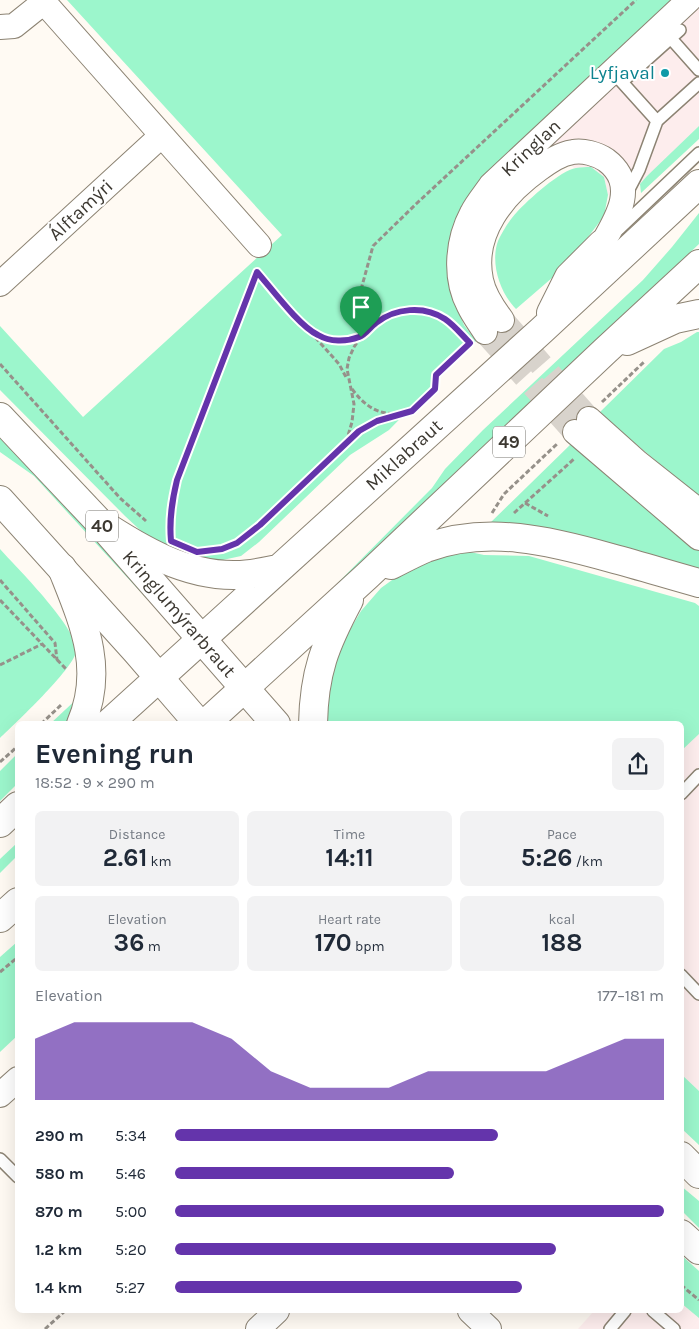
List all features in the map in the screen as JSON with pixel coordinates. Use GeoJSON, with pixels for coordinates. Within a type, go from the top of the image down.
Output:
{"type":"FeatureCollection","features":[{"type":"Feature","properties":{"kind":"main road","name":"Miklabraut"},"geometry":{"type":"LineString","coordinates":[[111,721],[542,330],[699,184]]}},
{"type":"Feature","properties":{"kind":"main road"},"geometry":{"type":"LineString","coordinates":[[542,330],[569,278],[602,244]]}},
{"type":"Feature","properties":{"kind":"main road","name":"49"},"geometry":{"type":"LineString","coordinates":[[208,721],[362,581],[661,299],[695,275]]}},
{"type":"Feature","properties":{"kind":"main road"},"geometry":{"type":"LineString","coordinates":[[605,351],[676,319],[699,314]]}},
{"type":"Feature","properties":{"kind":"main road","name":"Kringlumýrarbraut"},"geometry":{"type":"LineString","coordinates":[[0,416],[99,522],[273,721]]}},
{"type":"Feature","properties":{"kind":"main road"},"geometry":{"type":"LineString","coordinates":[[0,500],[196,721]]}},
{"type":"Feature","properties":{"kind":"main road"},"geometry":{"type":"LineString","coordinates":[[99,522],[127,541],[157,557],[188,568],[236,575],[278,569]]}},
{"type":"Feature","properties":{"kind":"main road"},"geometry":{"type":"LineString","coordinates":[[313,721],[314,691],[318,672],[336,626],[362,581],[426,548],[452,541],[502,536],[531,538],[566,545],[699,583]]}},
{"type":"Feature","properties":{"kind":"main road"},"geometry":{"type":"LineString","coordinates":[[62,568],[82,618],[91,656],[91,688],[82,721]]}},
{"type":"Feature","properties":{"kind":"main road"},"geometry":{"type":"LineString","coordinates":[[0,823],[15,809]]}},
{"type":"Feature","properties":{"kind":"main road"},"geometry":{"type":"LineString","coordinates":[[0,918],[15,905]]}},
{"type":"Feature","properties":{"kind":"main road"},"geometry":{"type":"LineString","coordinates":[[684,1159],[699,1174]]}},
{"type":"Feature","properties":{"kind":"main road"},"geometry":{"type":"LineString","coordinates":[[684,1237],[699,1250]]}},
{"type":"Feature","properties":{"kind":"street","name":"Kringlan"},"geometry":{"type":"LineString","coordinates":[[478,336],[463,292],[459,273],[459,254],[464,232],[472,213],[492,185],[670,32],[689,0]]}},
{"type":"Feature","properties":{"kind":"street"},"geometry":{"type":"LineString","coordinates":[[0,27],[14,26],[43,1],[259,245]]}},
{"type":"Feature","properties":{"kind":"street","name":"Álftamýri"},"geometry":{"type":"LineString","coordinates":[[0,284],[162,136]]}},
{"type":"Feature","properties":{"kind":"street","name":"Kringlan"},"geometry":{"type":"LineString","coordinates":[[478,336],[486,296],[479,264],[483,237],[491,219],[502,202],[524,180],[557,157],[574,151],[586,152],[601,157],[617,172],[623,185],[622,204],[615,223],[602,244]]}},
{"type":"Feature","properties":{"kind":"street"},"geometry":{"type":"LineString","coordinates":[[699,510],[637,462],[582,425],[699,538]]}},
{"type":"Feature","properties":{"kind":"street"},"geometry":{"type":"LineString","coordinates":[[0,1095],[15,1082]]}},
{"type":"Feature","properties":{"kind":"street"},"geometry":{"type":"LineString","coordinates":[[258,1329],[275,1313]]}},
{"type":"Feature","properties":{"kind":"street"},"geometry":{"type":"LineString","coordinates":[[472,1313],[489,1329]]}},
{"type":"Feature","properties":{"kind":"lane"},"geometry":{"type":"LineString","coordinates":[[670,32],[699,70]]}},
{"type":"Feature","properties":{"kind":"lane"},"geometry":{"type":"LineString","coordinates":[[617,77],[657,121]]}},
{"type":"Feature","properties":{"kind":"lane"},"geometry":{"type":"LineString","coordinates":[[622,204],[639,170],[657,121],[699,83]]}},
{"type":"Feature","properties":{"kind":"lane"},"geometry":{"type":"LineString","coordinates":[[602,244],[699,153]]}},
{"type":"Feature","properties":{"kind":"lane"},"geometry":{"type":"LineString","coordinates":[[684,791],[699,775]]}},
{"type":"Feature","properties":{"kind":"lane"},"geometry":{"type":"LineString","coordinates":[[684,978],[699,994]]}},
{"type":"Feature","properties":{"kind":"lane"},"geometry":{"type":"LineString","coordinates":[[0,1158],[15,1174]]}},
{"type":"Feature","properties":{"kind":"lane"},"geometry":{"type":"LineString","coordinates":[[610,1329],[623,1313]]}},
{"type":"Feature","properties":{"kind":"lane"},"geometry":{"type":"LineString","coordinates":[[655,1313],[674,1329]]}},
{"type":"Feature","properties":{"kind":"path"},"geometry":{"type":"LineString","coordinates":[[361,337],[362,286],[374,246],[416,204],[636,0]]}},
{"type":"Feature","properties":{"kind":"path"},"geometry":{"type":"LineString","coordinates":[[166,538],[171,541],[171,502],[177,480],[257,272],[339,364],[361,401],[375,410],[391,414],[412,411]]}},
{"type":"Feature","properties":{"kind":"path"},"geometry":{"type":"LineString","coordinates":[[337,454],[347,439],[352,422],[354,404],[347,369],[349,358],[361,337],[376,322],[389,315],[402,311],[416,310],[431,313],[445,319],[457,331]]}},
{"type":"Feature","properties":{"kind":"path"},"geometry":{"type":"LineString","coordinates":[[307,329],[319,336],[332,340],[348,340],[361,337]]}},
{"type":"Feature","properties":{"kind":"path"},"geometry":{"type":"LineString","coordinates":[[215,550],[237,543],[252,531],[337,454],[359,431],[377,421],[412,411],[435,389],[436,375],[478,336]]}},
{"type":"Feature","properties":{"kind":"path"},"geometry":{"type":"LineString","coordinates":[[0,364],[120,498],[148,522]]}},
{"type":"Feature","properties":{"kind":"path"},"geometry":{"type":"LineString","coordinates":[[511,515],[576,457]]}},
{"type":"Feature","properties":{"kind":"path"},"geometry":{"type":"LineString","coordinates":[[0,580],[55,643],[57,660],[0,600]]}},
{"type":"Feature","properties":{"kind":"path"},"geometry":{"type":"LineString","coordinates":[[0,665],[42,644]]}},
{"type":"Feature","properties":{"kind":"path"},"geometry":{"type":"LineString","coordinates":[[0,762],[15,749]]}},
{"type":"Feature","properties":{"kind":"path"},"geometry":{"type":"LineString","coordinates":[[0,972],[15,960]]}},
{"type":"Feature","properties":{"kind":"path"},"geometry":{"type":"LineString","coordinates":[[684,1288],[699,1300]]}},
{"type":"Feature","properties":{"kind":"path"},"geometry":{"type":"LineString","coordinates":[[45,1329],[64,1313]]}},
{"type":"Feature","properties":{"kind":"shaded area"},"geometry":{"type":"Polygon","coordinates":[[[699,0],[699,126],[640,184],[608,195],[604,177],[591,167],[574,168],[537,131],[699,0]]]}},
{"type":"Feature","properties":{"kind":"shaded area"},"geometry":{"type":"Polygon","coordinates":[[[699,732],[699,1091],[684,1077],[684,746],[699,732]]]}},
{"type":"Feature","properties":{"kind":"shaded area"},"geometry":{"type":"Polygon","coordinates":[[[684,1304],[699,1316],[699,1329],[578,1329],[592,1313],[684,1313],[684,1304]]]}},
{"type":"Feature","properties":{"kind":"green space"},"geometry":{"type":"Polygon","coordinates":[[[67,0],[681,0],[482,181],[454,300],[464,325],[476,341],[389,430],[350,455],[259,542],[241,556],[218,561],[187,560],[155,544],[0,390],[0,326],[83,417],[282,235],[67,0]]]}},
{"type":"Feature","properties":{"kind":"green space"},"geometry":{"type":"Polygon","coordinates":[[[699,126],[699,139],[641,193],[640,184],[699,126]]]}},
{"type":"Feature","properties":{"kind":"green space"},"geometry":{"type":"Polygon","coordinates":[[[591,167],[604,177],[608,195],[604,216],[567,265],[516,309],[505,295],[496,268],[496,250],[500,237],[515,215],[545,186],[570,170],[591,167]]]}},
{"type":"Feature","properties":{"kind":"green space"},"geometry":{"type":"Polygon","coordinates":[[[699,213],[699,244],[285,636],[432,488],[445,469],[483,430],[643,280],[699,213]]]}},
{"type":"Feature","properties":{"kind":"green space"},"geometry":{"type":"Polygon","coordinates":[[[699,332],[699,497],[599,413],[664,349],[681,342],[699,332]]]}},
{"type":"Feature","properties":{"kind":"green space"},"geometry":{"type":"Polygon","coordinates":[[[0,431],[154,592],[147,599],[34,476],[0,452],[0,431]]]}},
{"type":"Feature","properties":{"kind":"green space"},"geometry":{"type":"Polygon","coordinates":[[[572,443],[699,551],[699,573],[488,525],[572,443]]]}},
{"type":"Feature","properties":{"kind":"green space"},"geometry":{"type":"Polygon","coordinates":[[[0,549],[58,614],[75,642],[76,652],[65,671],[55,683],[0,738],[0,549]]]}},
{"type":"Feature","properties":{"kind":"green space"},"geometry":{"type":"Polygon","coordinates":[[[461,550],[484,555],[529,556],[695,603],[699,606],[699,734],[684,748],[684,721],[326,721],[330,670],[341,645],[361,611],[381,588],[406,570],[442,554],[461,550]]]}},
{"type":"Feature","properties":{"kind":"green space"},"geometry":{"type":"Polygon","coordinates":[[[81,695],[77,721],[53,721],[81,695]]]}},
{"type":"Feature","properties":{"kind":"green space"},"geometry":{"type":"Polygon","coordinates":[[[15,756],[15,786],[0,801],[0,771],[15,756]]]}},
{"type":"Feature","properties":{"kind":"green space"},"geometry":{"type":"Polygon","coordinates":[[[15,845],[15,858],[0,873],[0,859],[15,845]]]}},
{"type":"Feature","properties":{"kind":"green space"},"geometry":{"type":"Polygon","coordinates":[[[15,944],[15,1038],[0,1052],[0,957],[15,944]]]}},
{"type":"Feature","properties":{"kind":"green space"},"geometry":{"type":"Polygon","coordinates":[[[684,1077],[699,1091],[699,1145],[684,1131],[684,1077]]]}},
{"type":"Feature","properties":{"kind":"green space"},"geometry":{"type":"Polygon","coordinates":[[[684,1188],[699,1201],[699,1228],[684,1213],[684,1188]]]}},
{"type":"Feature","properties":{"kind":"green space"},"geometry":{"type":"Polygon","coordinates":[[[684,1258],[699,1271],[699,1318],[684,1306],[684,1258]]]}},
{"type":"Feature","properties":{"kind":"tunnel"},"geometry":{"type":"LineString","coordinates":[[502,320],[589,419]]}},
{"type":"Feature","properties":{"kind":"tunnel"},"geometry":{"type":"LineString","coordinates":[[485,332],[575,432]]}},
{"type":"Feature","properties":{"kind":"place","name":"Lyfjaval"},"geometry":{"type":"Point","coordinates":[665,73]}},
{"type":"Feature","properties":{"kind":"route"},"geometry":{"type":"LineString","coordinates":[[257,272],[307,329],[319,336],[332,340],[348,340],[361,337],[376,322],[389,315],[402,311],[416,310],[431,313],[445,319],[470,343],[436,375],[435,389],[412,411],[377,421],[359,431],[337,454],[260,525],[237,543],[222,549],[197,552],[171,541],[171,502],[177,480],[257,272]]}}]}
